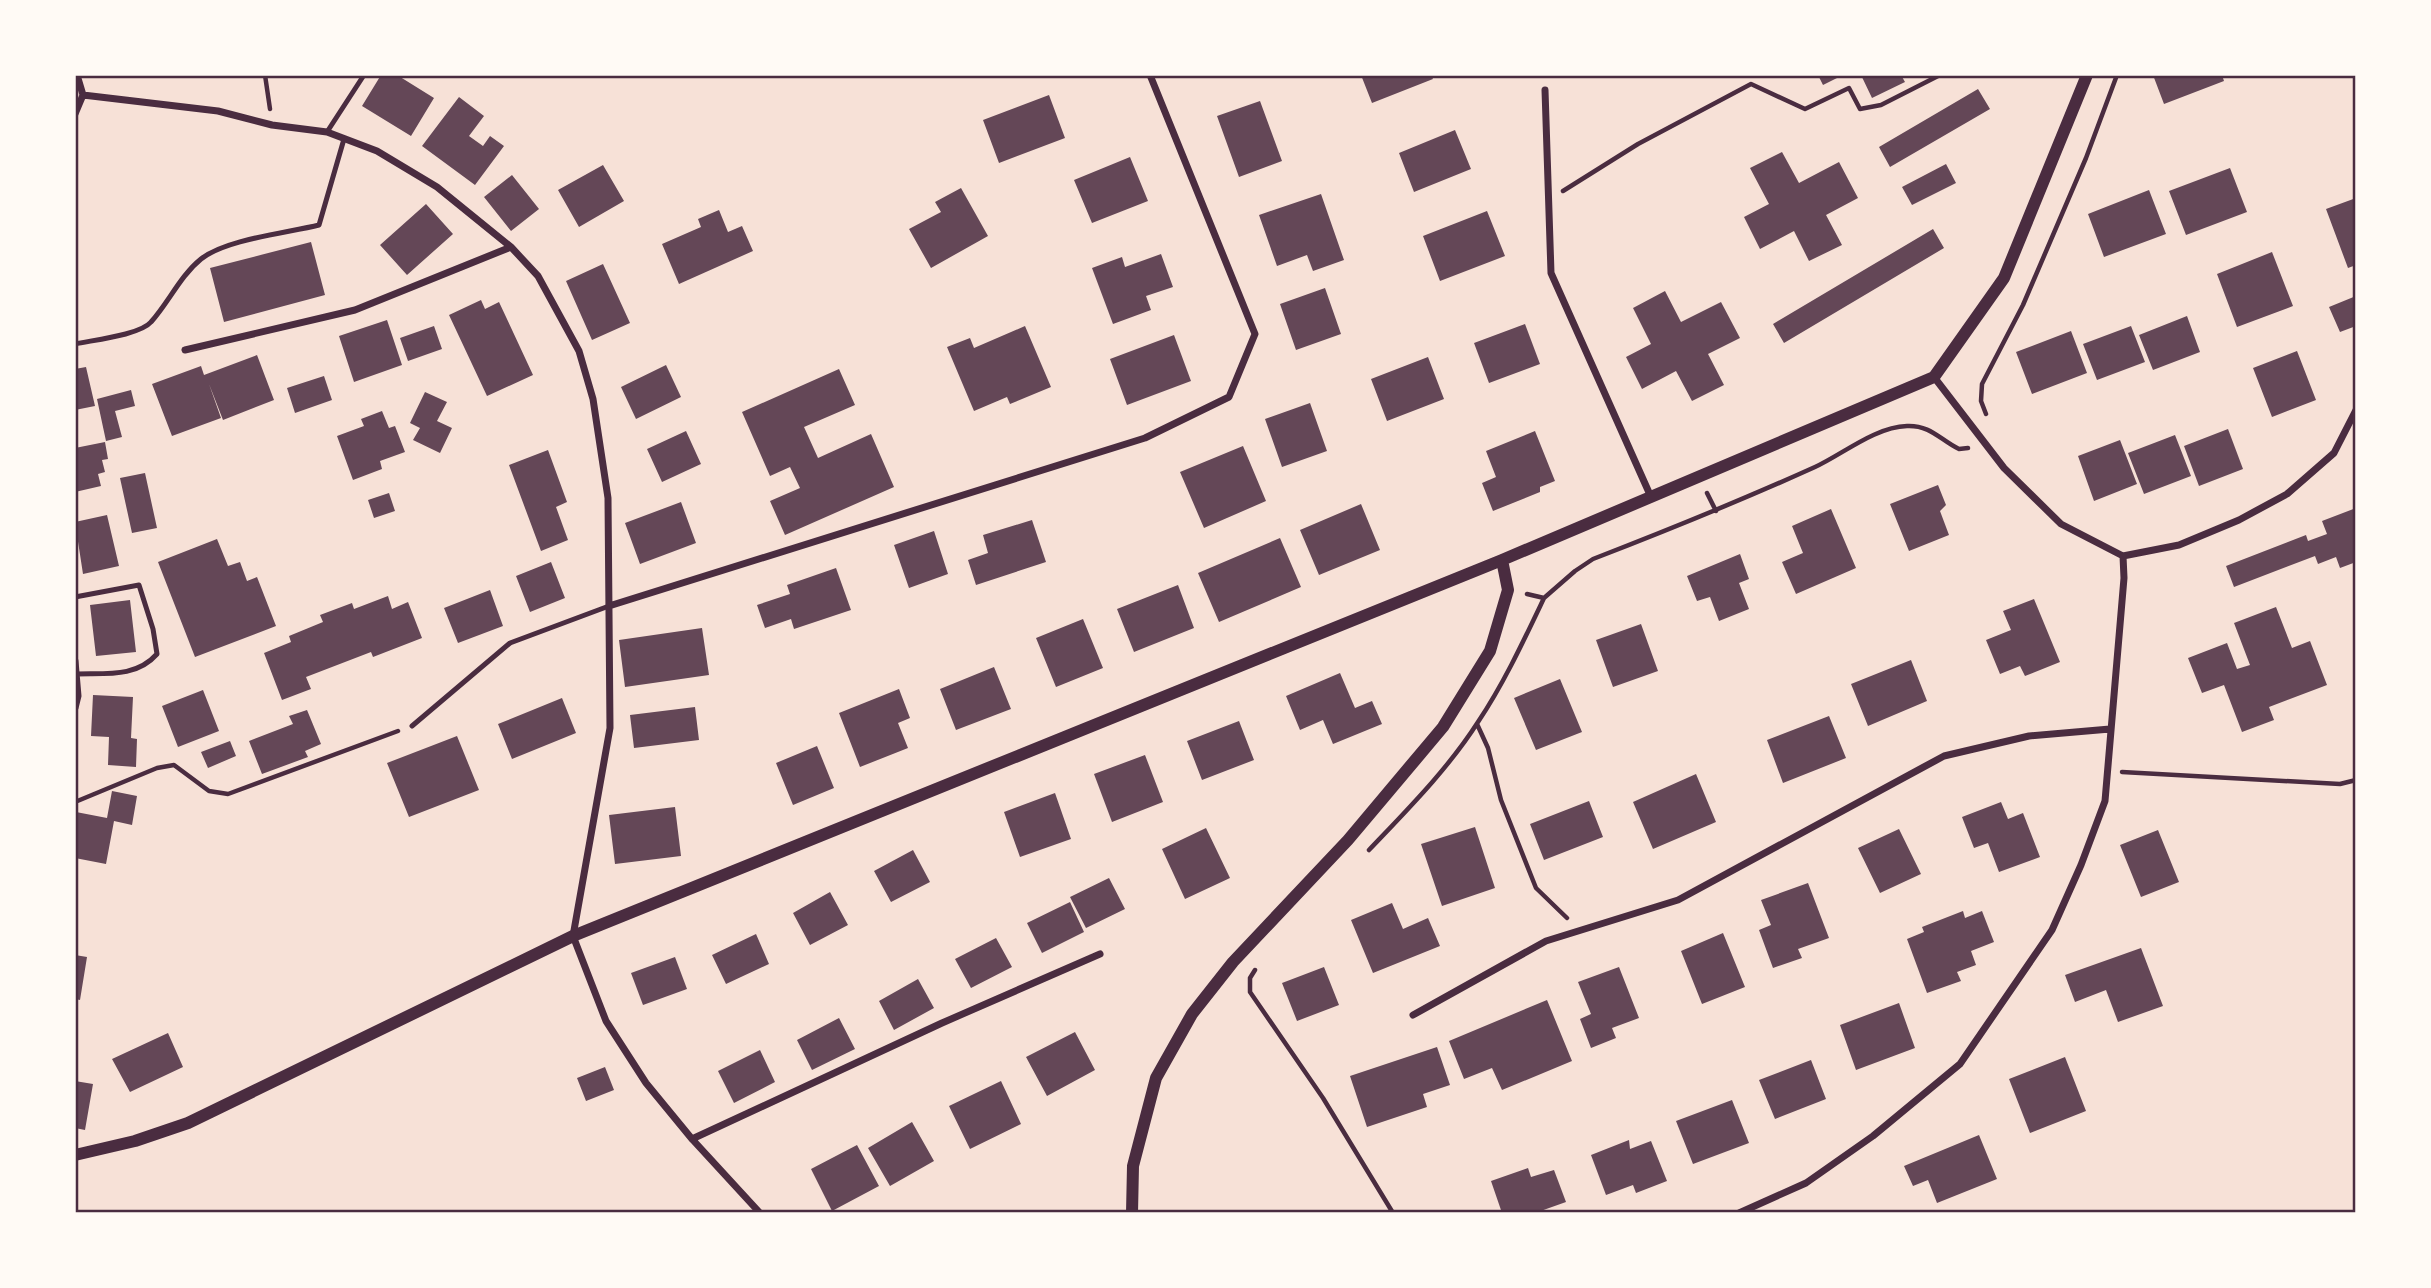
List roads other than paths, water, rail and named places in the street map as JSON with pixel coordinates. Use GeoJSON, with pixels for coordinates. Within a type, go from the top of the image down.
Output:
{"type":"FeatureCollection","features":[{"type":"Feature","properties":{"kind":"street"},"geometry":{"type":"LineString","coordinates":[[75,114],[83,95],[77,75]]}},
{"type":"Feature","properties":{"kind":"street"},"geometry":{"type":"LineString","coordinates":[[610,606],[1145,438],[1229,397],[1255,334],[1150,75]]}},
{"type":"Feature","properties":{"kind":"street"},"geometry":{"type":"LineString","coordinates":[[75,1155],[135,1141],[188,1123],[573,936],[1502,560],[1934,377],[2004,278],[2087,75]]}},
{"type":"Feature","properties":{"kind":"street"},"geometry":{"type":"LineString","coordinates":[[1545,90],[1551,273],[1651,498]]}},
{"type":"Feature","properties":{"kind":"street"},"geometry":{"type":"LineString","coordinates":[[83,95],[218,111],[272,125],[327,132],[377,151],[437,187],[511,247],[538,276],[579,351],[593,399],[608,498],[610,728],[573,936],[606,1021],[646,1083],[692,1139],[760,1213]]}},
{"type":"Feature","properties":{"kind":"street"},"geometry":{"type":"LineString","coordinates":[[185,350],[355,310],[511,247]]}},
{"type":"Feature","properties":{"kind":"street"},"geometry":{"type":"LineString","coordinates":[[1934,377],[2004,468],[2061,524],[2123,556],[2179,545],[2239,520],[2287,494],[2334,453],[2356,411]]}},
{"type":"Feature","properties":{"kind":"street"},"geometry":{"type":"LineString","coordinates":[[1739,1213],[1806,1183],[1873,1136],[1960,1064],[2052,930],[2081,865],[2105,801],[2124,578],[2123,556]]}},
{"type":"Feature","properties":{"kind":"street"},"geometry":{"type":"LineString","coordinates":[[1132,1213],[1133,1166],[1156,1078],[1192,1014],[1233,962],[1348,840],[1443,726],[1490,651],[1508,590],[1502,560]]}},
{"type":"Feature","properties":{"kind":"street"},"geometry":{"type":"LineString","coordinates":[[75,661],[75,708]]}},
{"type":"Feature","properties":{"kind":"street"},"geometry":{"type":"LineString","coordinates":[[1413,1015],[1546,940],[1678,900],[1944,756],[2029,736],[2110,729]]}},
{"type":"Feature","properties":{"kind":"street"},"geometry":{"type":"LineString","coordinates":[[692,1139],[942,1023],[1100,954]]}},
{"type":"Feature","properties":{"kind":"lane"},"geometry":{"type":"LineString","coordinates":[[327,132],[364,75]]}},
{"type":"Feature","properties":{"kind":"lane"},"geometry":{"type":"LineString","coordinates":[[75,344],[130,332],[150,323],[176,286],[202,258],[229,246],[319,225],[344,139]]}},
{"type":"Feature","properties":{"kind":"lane"},"geometry":{"type":"LineString","coordinates":[[75,597],[139,584],[153,629],[157,654],[149,664],[119,674],[77,674]]}},
{"type":"Feature","properties":{"kind":"lane"},"geometry":{"type":"LineString","coordinates":[[412,726],[510,643],[610,606]]}}]}
